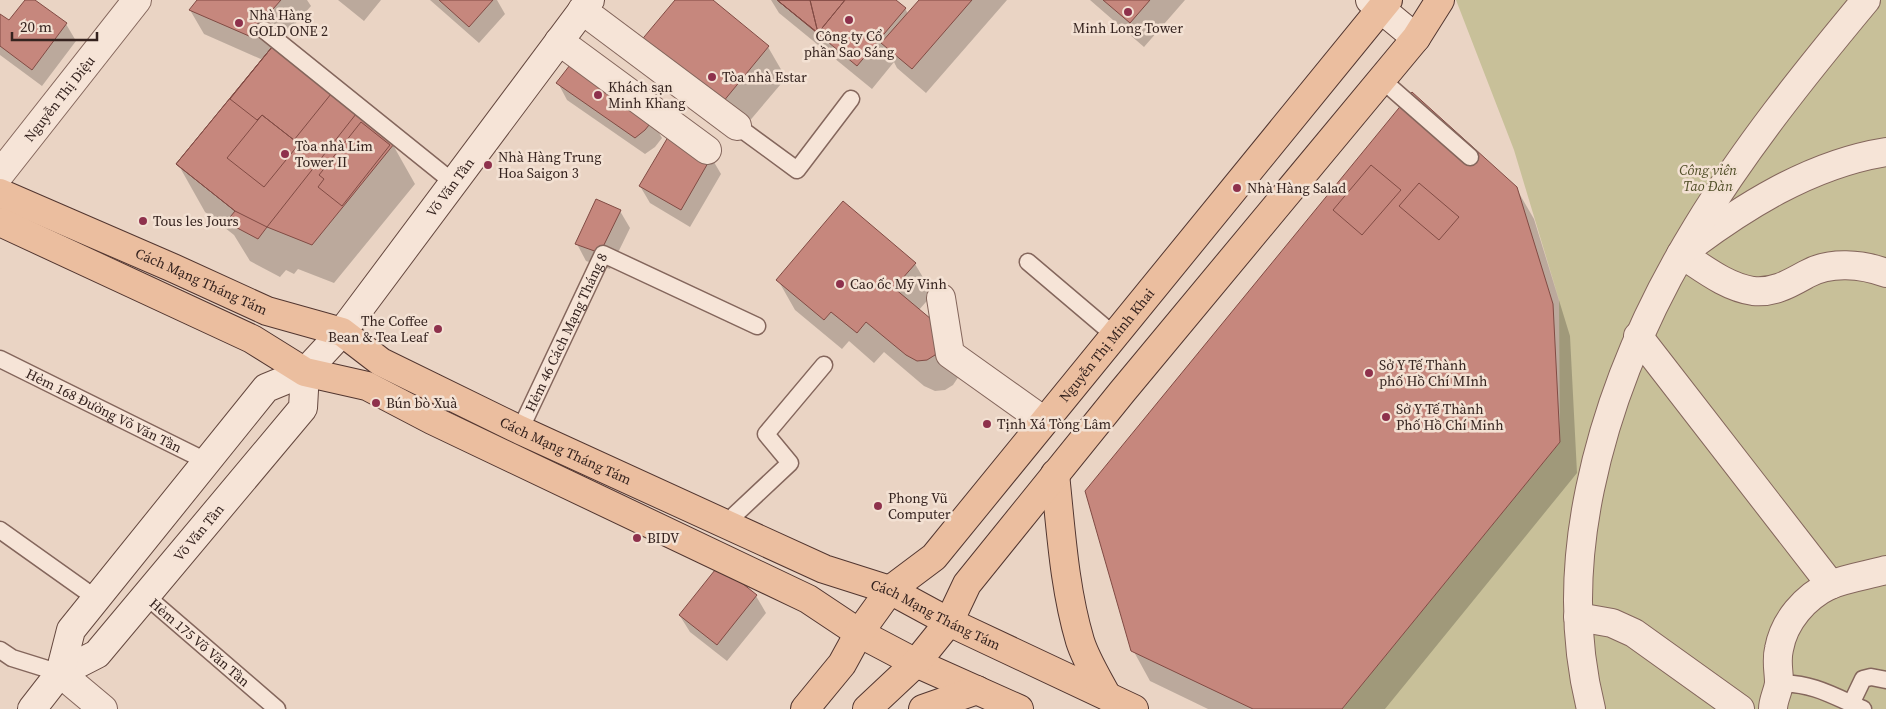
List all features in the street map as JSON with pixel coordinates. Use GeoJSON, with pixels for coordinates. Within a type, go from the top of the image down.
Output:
{"type":"FeatureCollection","features":[{"type":"Feature","properties":{"kind":"main road"},"geometry":{"type":"LineString","coordinates":[[867,709],[916,663],[949,622],[967,584],[1055,474],[1416,38],[1440,0]]}},
{"type":"Feature","properties":{"kind":"main road","name":"Nguyễn Thị Minh Khai"},"geometry":{"type":"LineString","coordinates":[[805,709],[842,664],[859,633],[890,590],[934,557],[1379,3]]}},
{"type":"Feature","properties":{"kind":"main road","name":"Cách Mạng Tháng Tám"},"geometry":{"type":"LineString","coordinates":[[0,193],[173,268],[267,312],[342,332],[381,362],[520,430],[824,569],[890,590],[949,622],[1134,709]]}},
{"type":"Feature","properties":{"kind":"main road"},"geometry":{"type":"LineString","coordinates":[[0,222],[252,339],[305,372],[367,386],[432,420],[808,599],[859,633],[916,663],[1019,709]]}},
{"type":"Feature","properties":{"kind":"main road"},"geometry":{"type":"LineString","coordinates":[[1055,474],[1062,546],[1070,600],[1080,643],[1107,696]]}},
{"type":"Feature","properties":{"kind":"main road"},"geometry":{"type":"LineString","coordinates":[[923,709],[977,690]]}},
{"type":"Feature","properties":{"kind":"street","name":"Nguyễn Thị Diệu"},"geometry":{"type":"LineString","coordinates":[[0,174],[137,0]]}},
{"type":"Feature","properties":{"kind":"street"},"geometry":{"type":"LineString","coordinates":[[1591,709],[1578,617],[1578,578],[1581,541],[1596,461],[1621,379],[1638,336],[1658,294],[1721,188],[1765,126],[1866,0]]}},
{"type":"Feature","properties":{"kind":"street"},"geometry":{"type":"LineString","coordinates":[[1379,3],[1416,38]]}},
{"type":"Feature","properties":{"kind":"street"},"geometry":{"type":"LineString","coordinates":[[586,5],[737,126]]}},
{"type":"Feature","properties":{"kind":"street","name":"Võ Văn Tần"},"geometry":{"type":"LineString","coordinates":[[32,709],[60,673],[70,630],[208,462],[266,388],[305,372],[342,332],[586,5]]}},
{"type":"Feature","properties":{"kind":"street"},"geometry":{"type":"LineString","coordinates":[[559,41],[707,150]]}},
{"type":"Feature","properties":{"kind":"street"},"geometry":{"type":"LineString","coordinates":[[1681,254],[1712,230],[1777,191],[1831,166],[1864,156],[1886,152]]}},
{"type":"Feature","properties":{"kind":"street"},"geometry":{"type":"LineString","coordinates":[[1681,254],[1726,282],[1754,291],[1782,288],[1824,268],[1860,266],[1886,273]]}},
{"type":"Feature","properties":{"kind":"street"},"geometry":{"type":"LineString","coordinates":[[941,298],[950,354],[1044,421]]}},
{"type":"Feature","properties":{"kind":"street"},"geometry":{"type":"LineString","coordinates":[[1638,336],[1831,585]]}},
{"type":"Feature","properties":{"kind":"street","name":"Võ Văn Tần"},"geometry":{"type":"LineString","coordinates":[[60,673],[97,654],[303,408],[305,372]]}},
{"type":"Feature","properties":{"kind":"street"},"geometry":{"type":"LineString","coordinates":[[1776,697],[1779,648],[1784,631],[1806,601],[1831,585],[1886,570]]}},
{"type":"Feature","properties":{"kind":"street"},"geometry":{"type":"LineString","coordinates":[[1578,617],[1612,623],[1634,633],[1740,709]]}},
{"type":"Feature","properties":{"kind":"street"},"geometry":{"type":"LineString","coordinates":[[60,673],[103,709]]}},
{"type":"Feature","properties":{"kind":"lane"},"geometry":{"type":"LineString","coordinates":[[264,30],[454,183]]}},
{"type":"Feature","properties":{"kind":"lane"},"geometry":{"type":"LineString","coordinates":[[1381,79],[1470,157]]}},
{"type":"Feature","properties":{"kind":"lane"},"geometry":{"type":"LineString","coordinates":[[737,126],[797,170],[851,99]]}},
{"type":"Feature","properties":{"kind":"lane","name":"Hẻm 46 Cách Mạng Tháng 8"},"geometry":{"type":"LineString","coordinates":[[520,430],[603,254],[757,326]]}},
{"type":"Feature","properties":{"kind":"lane"},"geometry":{"type":"LineString","coordinates":[[1028,262],[1114,335]]}},
{"type":"Feature","properties":{"kind":"lane","name":"Hẻm 168 Đường Võ Văn Tần"},"geometry":{"type":"LineString","coordinates":[[0,359],[208,462]]}},
{"type":"Feature","properties":{"kind":"lane"},"geometry":{"type":"LineString","coordinates":[[725,524],[790,464],[766,434],[824,365]]}},
{"type":"Feature","properties":{"kind":"lane"},"geometry":{"type":"LineString","coordinates":[[0,530],[97,599]]}},
{"type":"Feature","properties":{"kind":"lane","name":"Hẻm 175 Võ Văn Tần"},"geometry":{"type":"LineString","coordinates":[[146,596],[277,709]]}},
{"type":"Feature","properties":{"kind":"lane"},"geometry":{"type":"LineString","coordinates":[[0,650],[12,658],[60,673]]}},
{"type":"Feature","properties":{"kind":"lane"},"geometry":{"type":"LineString","coordinates":[[1776,697],[1790,683],[1812,687],[1857,707],[1863,679],[1872,677],[1886,680]]}},
{"type":"Feature","properties":{"kind":"green space","name":"Công viên Tao Đàn"},"geometry":{"type":"Polygon","coordinates":[[[1456,0],[1886,0],[1886,709],[1342,709],[1560,442],[1559,300],[1514,150],[1456,0]]]}},
{"type":"Feature","properties":{"kind":"building"},"geometry":{"type":"Polygon","coordinates":[[[25,0],[35,0],[67,23],[32,70],[0,46],[0,14],[9,20],[25,0]]]}},
{"type":"Feature","properties":{"kind":"building","name":"Nhà Hàng GOLD ONE 2"},"geometry":{"type":"Polygon","coordinates":[[[197,0],[281,0],[249,36],[189,10],[197,0]]]}},
{"type":"Feature","properties":{"kind":"building"},"geometry":{"type":"Polygon","coordinates":[[[439,0],[493,0],[469,27],[439,0]]]}},
{"type":"Feature","properties":{"kind":"building","name":"Tòa nhà Estar"},"geometry":{"type":"Polygon","coordinates":[[[675,0],[713,0],[769,46],[718,108],[639,43],[675,0]]]}},
{"type":"Feature","properties":{"kind":"building","name":"Công ty Cổ phần Sao Sáng"},"geometry":{"type":"Polygon","coordinates":[[[777,0],[896,0],[906,8],[857,66],[777,0]]]}},
{"type":"Feature","properties":{"kind":"building"},"geometry":{"type":"Polygon","coordinates":[[[777,0],[845,0],[818,33],[777,0]]]}},
{"type":"Feature","properties":{"kind":"building"},"geometry":{"type":"Polygon","coordinates":[[[777,0],[810,0],[818,33],[777,0]]]}},
{"type":"Feature","properties":{"kind":"building"},"geometry":{"type":"Polygon","coordinates":[[[810,0],[845,0],[818,33],[810,0]]]}},
{"type":"Feature","properties":{"kind":"building"},"geometry":{"type":"Polygon","coordinates":[[[919,0],[972,0],[912,69],[881,43],[919,0]]]}},
{"type":"Feature","properties":{"kind":"building","name":"Minh Long Tower"},"geometry":{"type":"Polygon","coordinates":[[[1103,0],[1150,0],[1130,23],[1103,0]]]}},
{"type":"Feature","properties":{"kind":"building","name":"Tòa nhà Lim Tower II"},"geometry":{"type":"Polygon","coordinates":[[[272,47],[394,144],[312,245],[267,227],[258,239],[226,222],[235,211],[176,164],[272,47]]]}},
{"type":"Feature","properties":{"kind":"building","name":"Tòa nhà Lim Tower II"},"geometry":{"type":"Polygon","coordinates":[[[272,47],[356,114],[267,227],[235,211],[176,164],[272,47]]]}},
{"type":"Feature","properties":{"kind":"building"},"geometry":{"type":"Polygon","coordinates":[[[272,47],[331,94],[294,140],[262,115],[257,120],[230,99],[272,47]]]}},
{"type":"Feature","properties":{"kind":"building","name":"Khách sạn Minh Khang"},"geometry":{"type":"Polygon","coordinates":[[[577,56],[653,120],[645,130],[635,138],[556,83],[577,56]]]}},
{"type":"Feature","properties":{"kind":"building","name":"Sở Y Tế Thành phố Hồ Chí MInh"},"geometry":{"type":"Polygon","coordinates":[[[1412,92],[1517,187],[1553,304],[1560,442],[1342,709],[1253,709],[1131,651],[1085,491],[1412,92]]]}},
{"type":"Feature","properties":{"kind":"building"},"geometry":{"type":"Polygon","coordinates":[[[262,115],[299,144],[264,187],[227,158],[262,115]]]}},
{"type":"Feature","properties":{"kind":"building"},"geometry":{"type":"Polygon","coordinates":[[[361,122],[390,145],[342,206],[318,187],[324,179],[319,175],[361,122]]]}},
{"type":"Feature","properties":{"kind":"building"},"geometry":{"type":"Polygon","coordinates":[[[671,132],[712,156],[681,210],[639,186],[671,132]]]}},
{"type":"Feature","properties":{"kind":"building"},"geometry":{"type":"Polygon","coordinates":[[[1371,165],[1401,190],[1362,235],[1333,210],[1371,165]]]}},
{"type":"Feature","properties":{"kind":"building"},"geometry":{"type":"Polygon","coordinates":[[[1419,183],[1459,217],[1439,240],[1399,206],[1419,183]]]}},
{"type":"Feature","properties":{"kind":"building"},"geometry":{"type":"Polygon","coordinates":[[[596,199],[621,210],[600,253],[575,244],[596,199]]]}},
{"type":"Feature","properties":{"kind":"building","name":"Cao ốc Mỹ Vinh"},"geometry":{"type":"Polygon","coordinates":[[[843,201],[916,263],[894,288],[931,319],[942,345],[935,355],[927,360],[917,361],[906,355],[866,322],[857,333],[831,312],[824,320],[776,280],[843,201]]]}},
{"type":"Feature","properties":{"kind":"building"},"geometry":{"type":"Polygon","coordinates":[[[719,565],[757,595],[717,645],[679,615],[719,565]]]}},
{"type":"Feature","properties":{"kind":"place","name":"Minh Long Tower"},"geometry":{"type":"Point","coordinates":[1128,12]}},
{"type":"Feature","properties":{"kind":"place","name":"Công ty Cổ phần Sao Sáng"},"geometry":{"type":"Point","coordinates":[849,20]}},
{"type":"Feature","properties":{"kind":"place","name":"Nhà Hàng GOLD ONE 2"},"geometry":{"type":"Point","coordinates":[239,23]}},
{"type":"Feature","properties":{"kind":"place","name":"Tòa nhà Estar"},"geometry":{"type":"Point","coordinates":[712,77]}},
{"type":"Feature","properties":{"kind":"place","name":"Khách sạn Minh Khang"},"geometry":{"type":"Point","coordinates":[598,95]}},
{"type":"Feature","properties":{"kind":"place","name":"Tòa nhà Lim Tower II"},"geometry":{"type":"Point","coordinates":[285,154]}},
{"type":"Feature","properties":{"kind":"place","name":"Nhà Hàng Trung Hoa Saigon 3"},"geometry":{"type":"Point","coordinates":[488,165]}},
{"type":"Feature","properties":{"kind":"place","name":"Nhà Hàng Salad"},"geometry":{"type":"Point","coordinates":[1237,188]}},
{"type":"Feature","properties":{"kind":"place","name":"Tous les Jours"},"geometry":{"type":"Point","coordinates":[143,221]}},
{"type":"Feature","properties":{"kind":"place","name":"Cao ốc Mỹ Vinh"},"geometry":{"type":"Point","coordinates":[840,284]}},
{"type":"Feature","properties":{"kind":"place","name":"The Coffee Bean & Tea Leaf"},"geometry":{"type":"Point","coordinates":[438,329]}},
{"type":"Feature","properties":{"kind":"place","name":"Sở Y Tế Thành phố Hồ Chí MInh"},"geometry":{"type":"Point","coordinates":[1369,373]}},
{"type":"Feature","properties":{"kind":"place","name":"Bún bò Xuà"},"geometry":{"type":"Point","coordinates":[376,403]}},
{"type":"Feature","properties":{"kind":"place","name":"Sở Y Tế Thành Phố Hồ Chí Minh"},"geometry":{"type":"Point","coordinates":[1386,417]}},
{"type":"Feature","properties":{"kind":"place","name":"Tịnh Xá Tòng Lâm"},"geometry":{"type":"Point","coordinates":[987,424]}},
{"type":"Feature","properties":{"kind":"place","name":"Phong Vũ Computer"},"geometry":{"type":"Point","coordinates":[878,506]}},
{"type":"Feature","properties":{"kind":"place","name":"BIDV"},"geometry":{"type":"Point","coordinates":[637,538]}}]}
